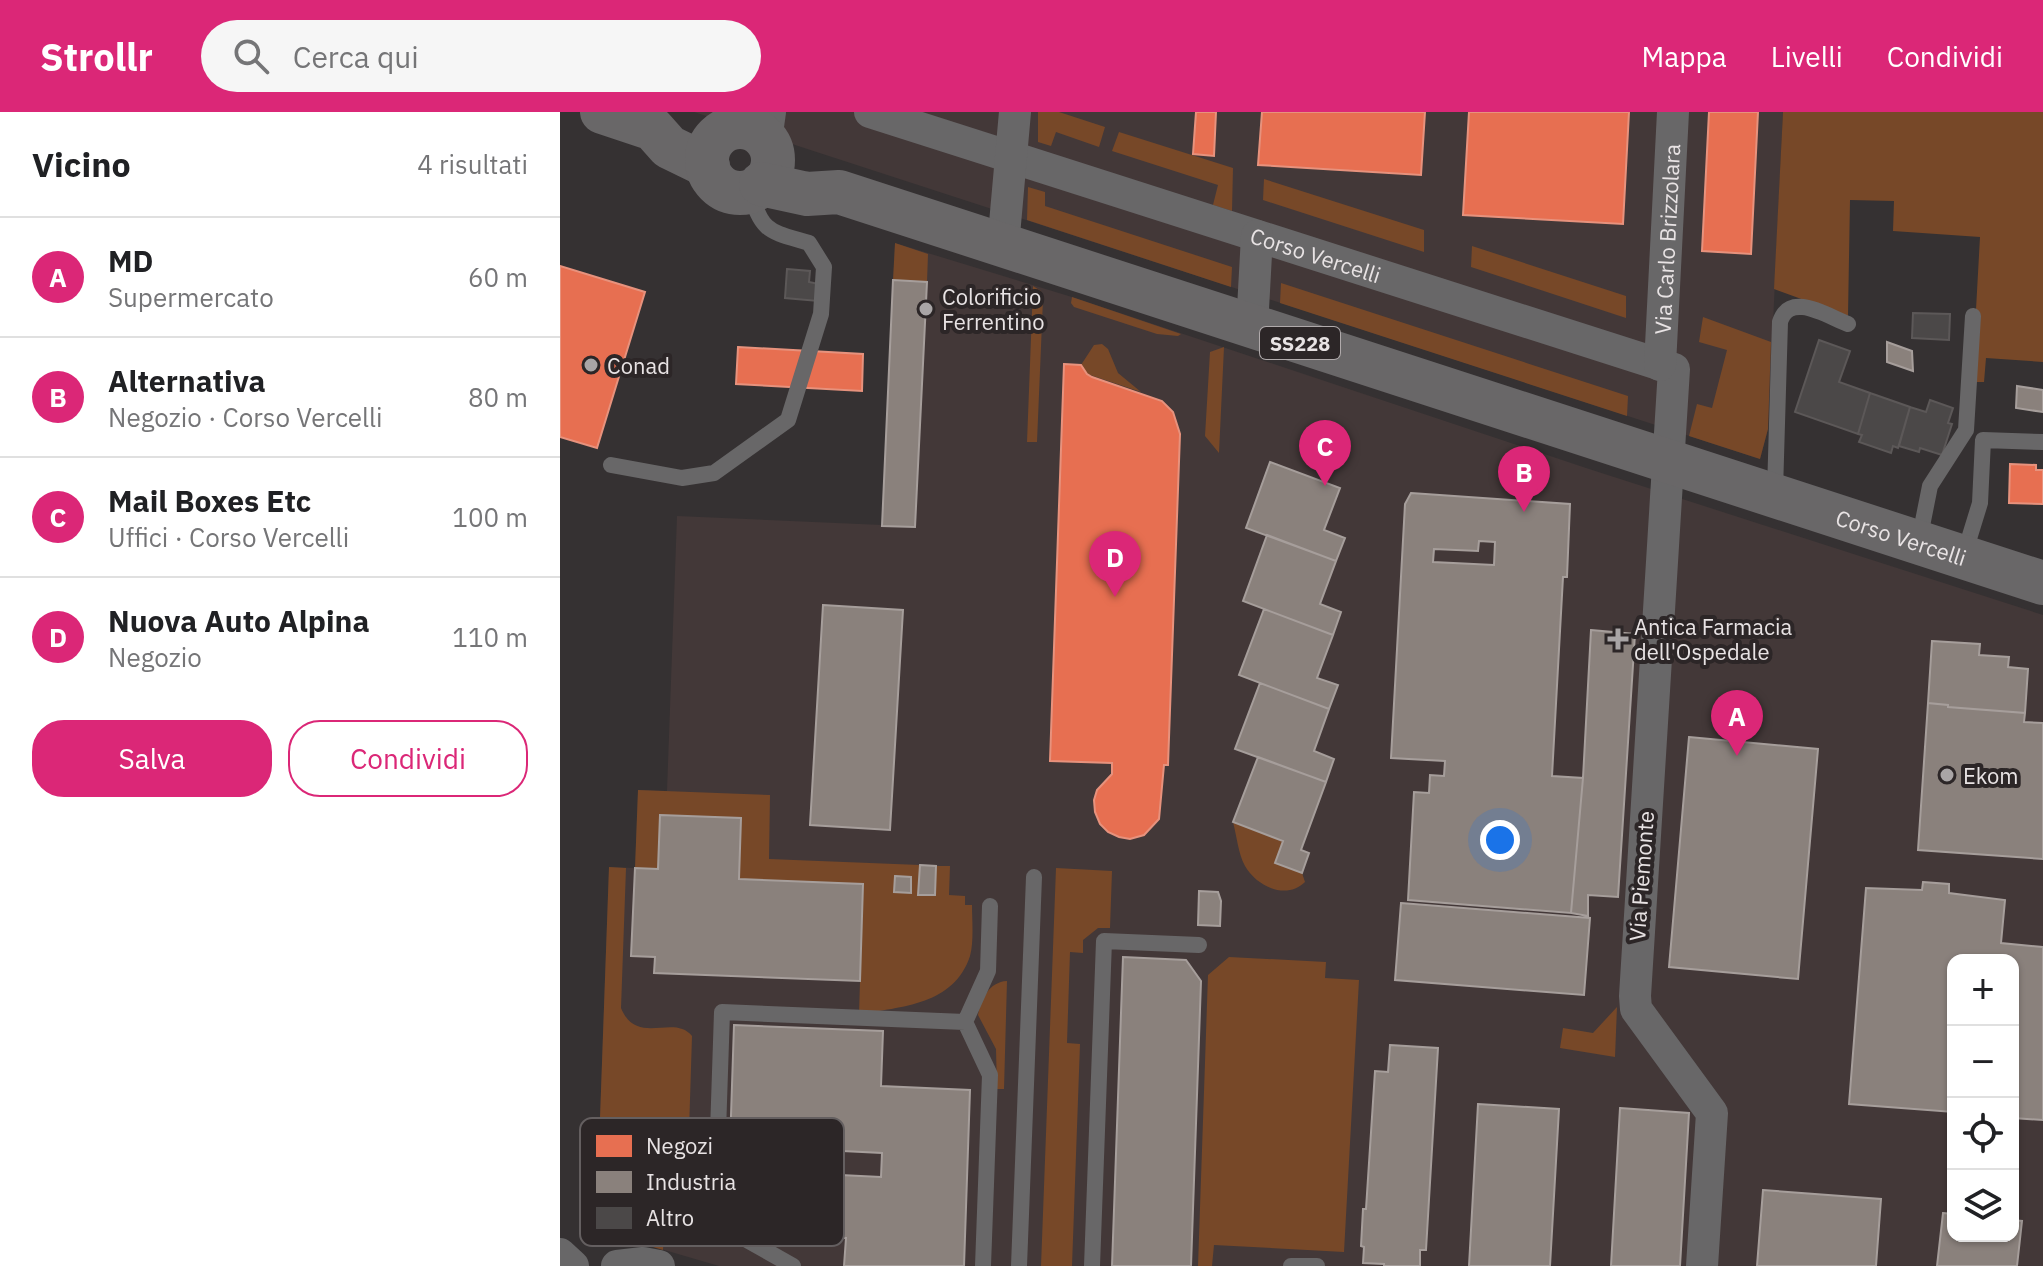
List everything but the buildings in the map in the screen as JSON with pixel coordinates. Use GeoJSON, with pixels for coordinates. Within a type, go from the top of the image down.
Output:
{"type":"FeatureCollection","features":[{"type":"Feature","properties":{"kind":"main road","name":"Corso Vercelli"},"geometry":{"type":"LineString","coordinates":[[602,112],[653,129],[669,147],[745,147],[818,172],[839,192],[2043,583]]}},
{"type":"Feature","properties":{"kind":"street","name":"Corso Vercelli"},"geometry":{"type":"LineString","coordinates":[[870,112],[1660,365]]}},
{"type":"Feature","properties":{"kind":"street"},"geometry":{"type":"LineString","coordinates":[[1003,246],[1015,112]]}},
{"type":"Feature","properties":{"kind":"street","name":"Via Carlo Brizzolara"},"geometry":{"type":"LineString","coordinates":[[1660,365],[1673,112]]}},
{"type":"Feature","properties":{"kind":"street"},"geometry":{"type":"LineString","coordinates":[[1252,327],[1257,236]]}},
{"type":"Feature","properties":{"kind":"street"},"geometry":{"type":"LineString","coordinates":[[1660,365],[1674,369],[1669,462]]}},
{"type":"Feature","properties":{"kind":"street","name":"Via Piemonte"},"geometry":{"type":"LineString","coordinates":[[1669,462],[1635,977],[1636,1009],[1712,1113],[1702,1266]]}},
{"type":"Feature","properties":{"kind":"street"},"geometry":{"type":"LineString","coordinates":[[560,1254],[573,1266]]}},
{"type":"Feature","properties":{"kind":"street"},"geometry":{"type":"LineString","coordinates":[[617,1266],[643,1263],[659,1266]]}},
{"type":"Feature","properties":{"kind":"lane"},"geometry":{"type":"LineString","coordinates":[[611,465],[682,478],[714,473],[788,420],[821,314],[824,267],[809,243],[772,232],[758,218],[745,147]]}},
{"type":"Feature","properties":{"kind":"lane"},"geometry":{"type":"LineString","coordinates":[[1774,496],[1780,322],[1784,311],[1791,306],[1802,306],[1848,324]]}},
{"type":"Feature","properties":{"kind":"lane"},"geometry":{"type":"LineString","coordinates":[[1918,542],[1930,486],[1966,430],[1973,316]]}},
{"type":"Feature","properties":{"kind":"lane"},"geometry":{"type":"LineString","coordinates":[[1963,556],[1980,503],[1983,440],[2043,442]]}},
{"type":"Feature","properties":{"kind":"lane"},"geometry":{"type":"LineString","coordinates":[[1019,1266],[1034,877]]}},
{"type":"Feature","properties":{"kind":"lane"},"geometry":{"type":"LineString","coordinates":[[983,1266],[990,1075],[965,1022],[988,971],[990,906]]}},
{"type":"Feature","properties":{"kind":"lane"},"geometry":{"type":"LineString","coordinates":[[1092,1266],[1104,941],[1199,945]]}},
{"type":"Feature","properties":{"kind":"lane"},"geometry":{"type":"LineString","coordinates":[[718,1118],[722,1012],[965,1022]]}},
{"type":"Feature","properties":{"kind":"lane"},"geometry":{"type":"LineString","coordinates":[[758,1246],[793,1266]]}},
{"type":"Feature","properties":{"kind":"lane"},"geometry":{"type":"LineString","coordinates":[[1291,1266],[1317,1266]]}},
{"type":"Feature","properties":{"kind":"shaded area"},"geometry":{"type":"Polygon","coordinates":[[[694,112],[1783,112],[1768,429],[1760,459],[694,112]]]}},
{"type":"Feature","properties":{"kind":"shaded area"},"geometry":{"type":"Polygon","coordinates":[[[1038,112],[1059,112],[1105,127],[1099,147],[1056,132],[1051,146],[1038,142],[1038,112]]]}},
{"type":"Feature","properties":{"kind":"shaded area"},"geometry":{"type":"Polygon","coordinates":[[[1783,112],[2043,112],[2043,362],[1986,358],[1984,382],[1972,382],[1980,237],[1893,231],[1894,201],[1850,200],[1848,316],[1774,289],[1783,112]]]}},
{"type":"Feature","properties":{"kind":"shaded area"},"geometry":{"type":"Polygon","coordinates":[[[1119,132],[1233,168],[1232,211],[1213,205],[1218,185],[1112,151],[1119,132]]]}},
{"type":"Feature","properties":{"kind":"shaded area"},"geometry":{"type":"Polygon","coordinates":[[[1264,179],[1424,230],[1424,252],[1263,200],[1264,179]]]}},
{"type":"Feature","properties":{"kind":"shaded area"},"geometry":{"type":"Polygon","coordinates":[[[1028,187],[1045,192],[1045,206],[1232,267],[1231,287],[1027,220],[1028,187]]]}},
{"type":"Feature","properties":{"kind":"shaded area"},"geometry":{"type":"Polygon","coordinates":[[[895,243],[1072,297],[1586,468],[2043,615],[2043,1266],[719,1266],[651,1246],[844,1246],[844,1118],[600,1118],[609,867],[635,868],[638,790],[667,791],[677,516],[882,525],[895,243]]]}},
{"type":"Feature","properties":{"kind":"shaded area"},"geometry":{"type":"Polygon","coordinates":[[[895,243],[928,254],[927,282],[893,280],[895,243]]]}},
{"type":"Feature","properties":{"kind":"shaded area"},"geometry":{"type":"Polygon","coordinates":[[[1472,246],[1626,296],[1626,318],[1471,267],[1472,246]]]}},
{"type":"Feature","properties":{"kind":"shaded area"},"geometry":{"type":"Polygon","coordinates":[[[1281,283],[1628,396],[1627,416],[1280,303],[1281,283]]]}},
{"type":"Feature","properties":{"kind":"shaded area"},"geometry":{"type":"Polygon","coordinates":[[[1033,286],[1041,291],[1043,299],[1037,442],[1027,442],[1033,286]]]}},
{"type":"Feature","properties":{"kind":"shaded area"},"geometry":{"type":"Polygon","coordinates":[[[1072,297],[1181,334],[1157,334],[1074,307],[1072,297]]]}},
{"type":"Feature","properties":{"kind":"shaded area"},"geometry":{"type":"Polygon","coordinates":[[[1703,317],[1771,342],[1768,429],[1760,459],[1689,436],[1697,404],[1712,408],[1727,350],[1699,342],[1703,317]]]}},
{"type":"Feature","properties":{"kind":"shaded area"},"geometry":{"type":"Polygon","coordinates":[[[1102,344],[1108,349],[1118,373],[1141,392],[1087,374],[1081,365],[1094,345],[1102,344]]]}},
{"type":"Feature","properties":{"kind":"shaded area"},"geometry":{"type":"Polygon","coordinates":[[[1224,347],[1219,453],[1205,436],[1210,352],[1224,347]]]}},
{"type":"Feature","properties":{"kind":"shaded area"},"geometry":{"type":"Polygon","coordinates":[[[638,790],[770,795],[769,859],[920,865],[918,894],[935,895],[936,866],[950,866],[949,895],[965,896],[965,905],[972,905],[971,950],[962,972],[952,985],[924,1001],[859,1014],[863,884],[739,879],[741,818],[660,815],[658,869],[635,868],[638,790]]]}},
{"type":"Feature","properties":{"kind":"shaded area"},"geometry":{"type":"Polygon","coordinates":[[[1233,822],[1283,841],[1275,863],[1302,873],[1305,882],[1290,890],[1281,890],[1257,880],[1245,866],[1233,822]]]}},
{"type":"Feature","properties":{"kind":"shaded area"},"geometry":{"type":"Polygon","coordinates":[[[609,867],[626,868],[621,1008],[636,1026],[676,1027],[692,1036],[689,1118],[600,1118],[609,867]]]}},
{"type":"Feature","properties":{"kind":"shaded area"},"geometry":{"type":"Polygon","coordinates":[[[1056,868],[1112,871],[1110,928],[1098,928],[1083,940],[1083,953],[1070,952],[1067,1043],[1080,1044],[1072,1266],[1041,1266],[1056,868]]]}},
{"type":"Feature","properties":{"kind":"shaded area"},"geometry":{"type":"Polygon","coordinates":[[[1229,957],[1326,962],[1325,978],[1359,980],[1344,1252],[1214,1245],[1212,1266],[1198,1266],[1208,975],[1229,957]]]}},
{"type":"Feature","properties":{"kind":"shaded area"},"geometry":{"type":"Polygon","coordinates":[[[1007,981],[1004,1089],[997,1089],[996,1049],[978,1015],[987,992],[995,984],[1007,981]]]}},
{"type":"Feature","properties":{"kind":"shaded area"},"geometry":{"type":"Polygon","coordinates":[[[1617,1007],[1615,1057],[1560,1048],[1563,1028],[1593,1033],[1617,1007]]]}},
{"type":"Feature","properties":{"kind":"place","name":"Colorificio Ferrentino"},"geometry":{"type":"Point","coordinates":[926,309]}},
{"type":"Feature","properties":{"kind":"place","name":"Conad"},"geometry":{"type":"Point","coordinates":[591,365]}},
{"type":"Feature","properties":{"kind":"place","name":"Mail Boxes Etc"},"geometry":{"type":"Point","coordinates":[1325,486]}},
{"type":"Feature","properties":{"kind":"place","name":"Alternativa"},"geometry":{"type":"Point","coordinates":[1524,512]}},
{"type":"Feature","properties":{"kind":"place","name":"Nuova Auto Alpina"},"geometry":{"type":"Point","coordinates":[1115,597]}},
{"type":"Feature","properties":{"kind":"place","name":"Antica Farmacia dell'Ospedale"},"geometry":{"type":"Point","coordinates":[1618,639]}},
{"type":"Feature","properties":{"kind":"place","name":"MD"},"geometry":{"type":"Point","coordinates":[1737,756]}},
{"type":"Feature","properties":{"kind":"place","name":"Ekom"},"geometry":{"type":"Point","coordinates":[1947,775]}}]}
